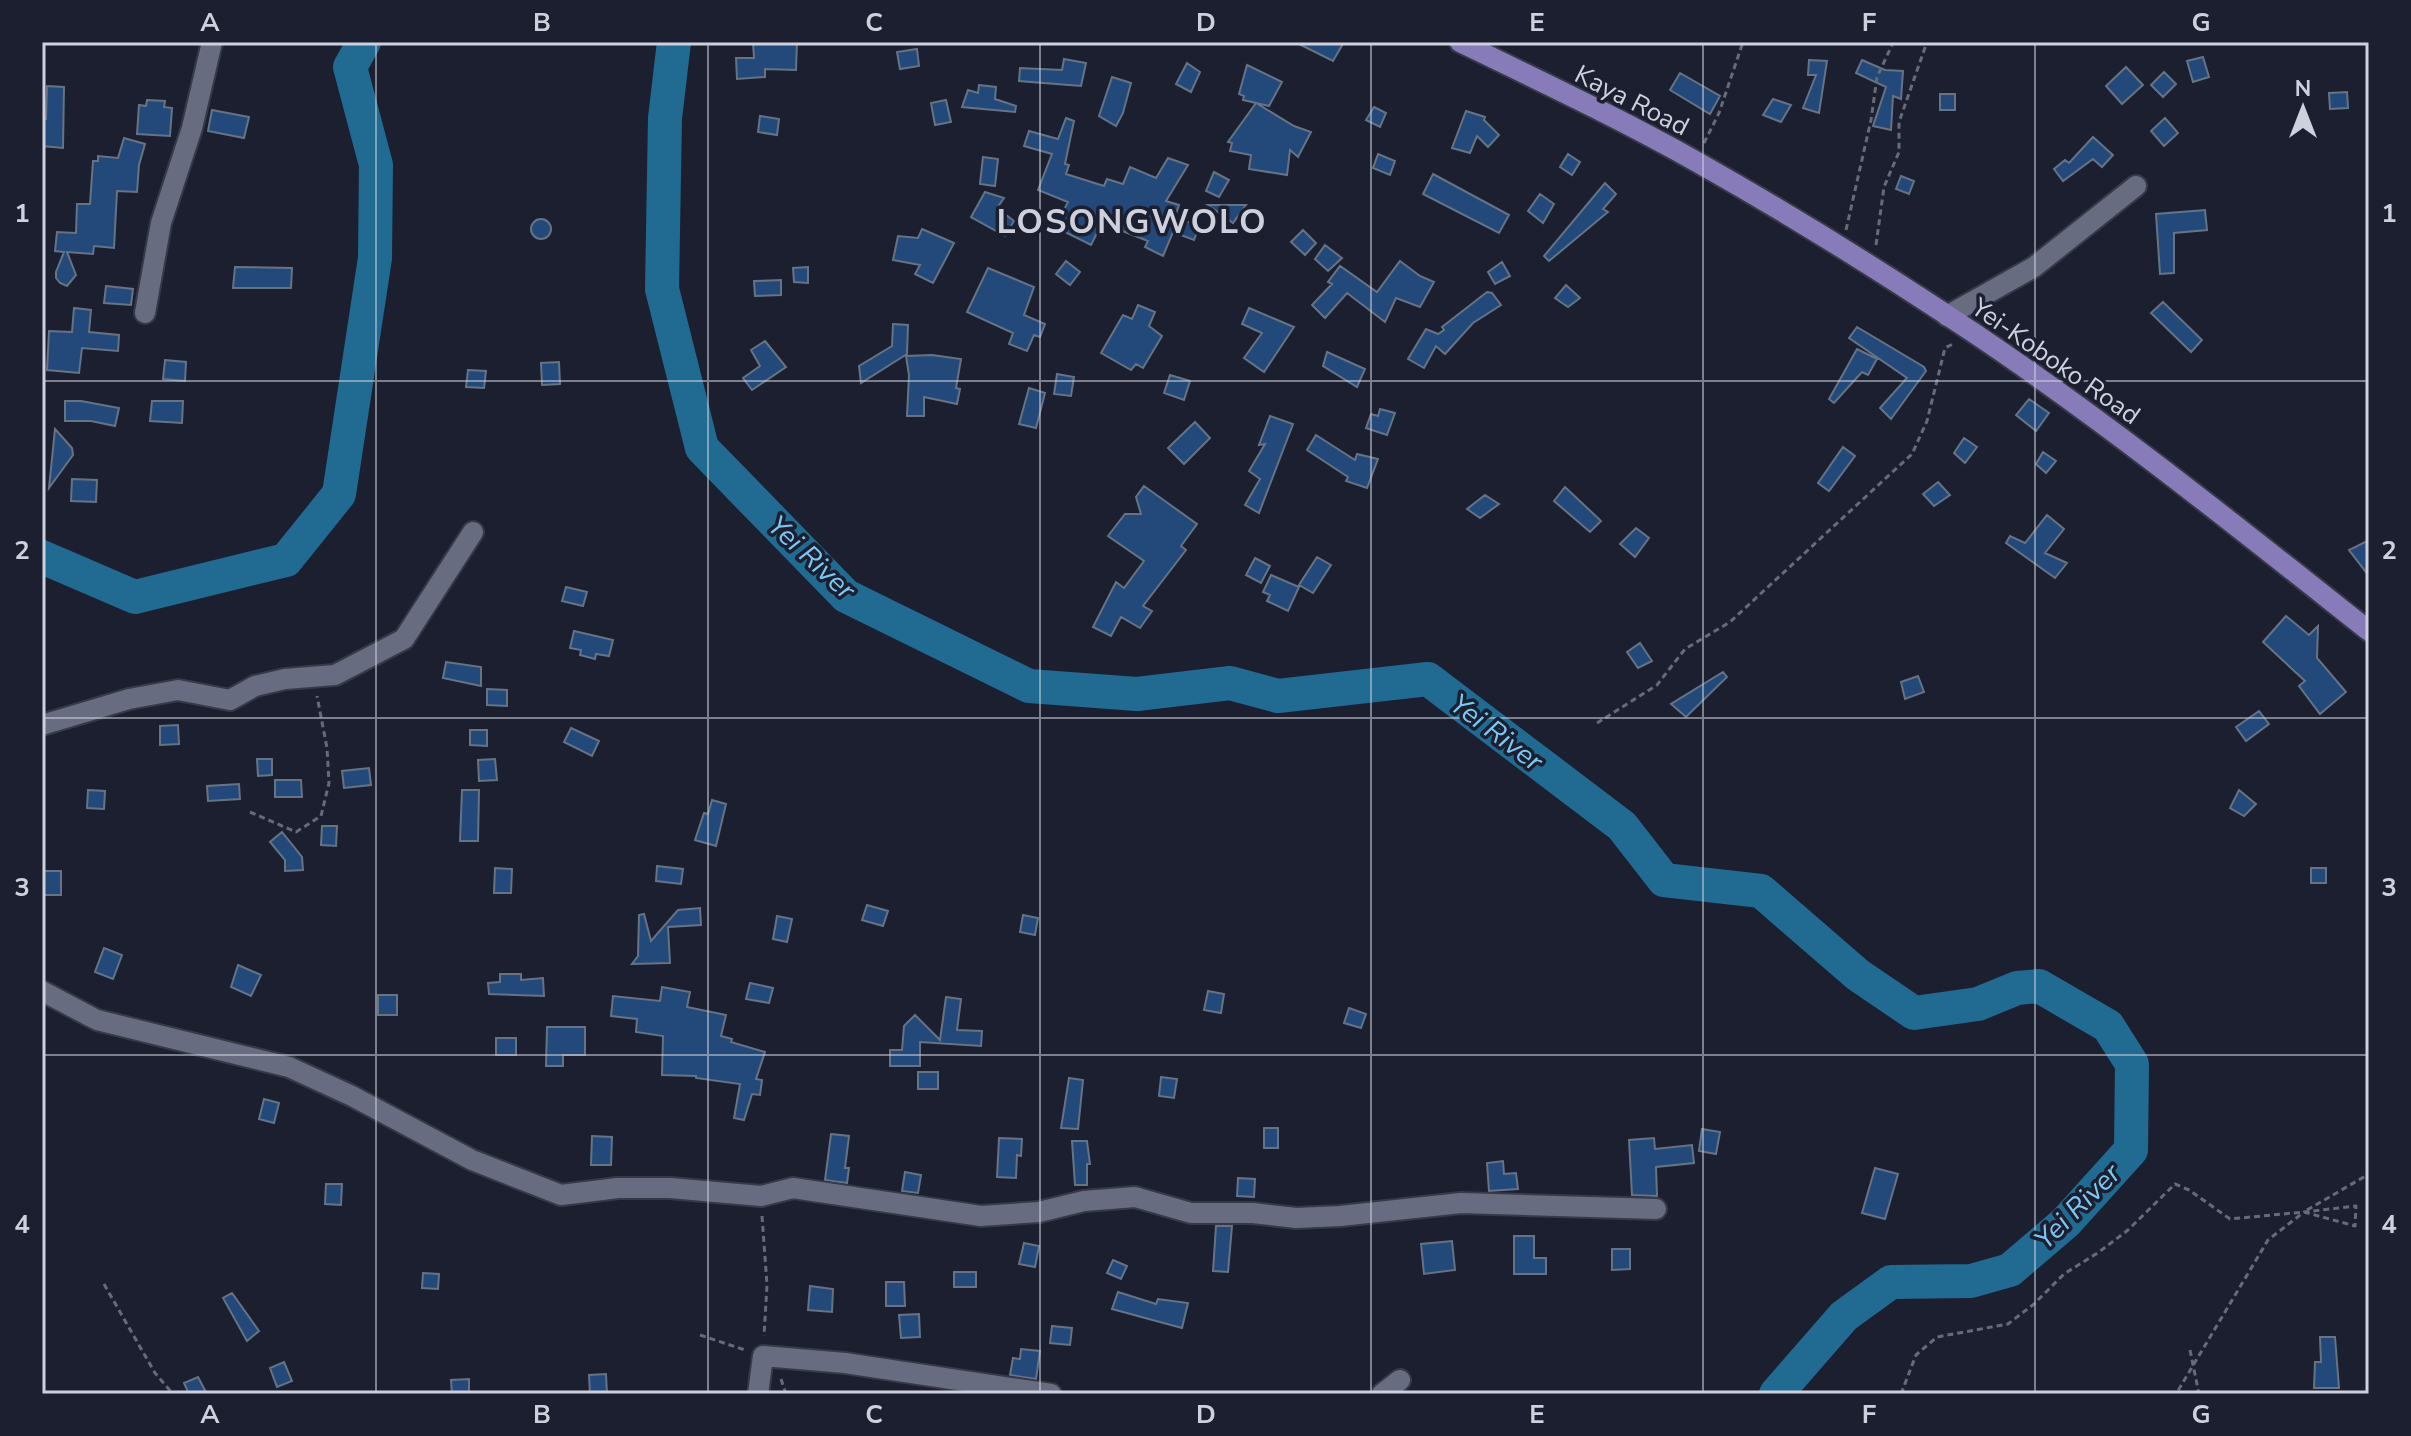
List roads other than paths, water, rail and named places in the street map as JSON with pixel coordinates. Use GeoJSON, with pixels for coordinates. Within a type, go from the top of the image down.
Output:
{"type":"FeatureCollection","features":[{"type":"Feature","properties":{"kind":"main road","name":"Kaya Road"},"geometry":{"type":"LineString","coordinates":[[1460,42],[1695,160]]}},
{"type":"Feature","properties":{"kind":"main road","name":"Yei-Koboko Road"},"geometry":{"type":"LineString","coordinates":[[1695,160],[1873,268],[2070,400],[2369,631]]}},
{"type":"Feature","properties":{"kind":"street"},"geometry":{"type":"LineString","coordinates":[[145,313],[161,223],[192,128],[212,42]]}},
{"type":"Feature","properties":{"kind":"street"},"geometry":{"type":"LineString","coordinates":[[1947,316],[2034,267],[2136,186]]}},
{"type":"Feature","properties":{"kind":"street"},"geometry":{"type":"LineString","coordinates":[[42,725],[129,699],[178,690],[230,700],[255,686],[285,679],[335,675],[404,639],[473,532]]}},
{"type":"Feature","properties":{"kind":"street"},"geometry":{"type":"LineString","coordinates":[[42,991],[97,1020],[289,1067],[352,1096],[472,1160],[561,1195],[618,1188],[670,1188],[761,1196],[793,1188],[981,1216],[1039,1212],[1084,1201],[1135,1197],[1191,1213],[1253,1213],[1296,1218],[1461,1203],[1656,1209]]}},
{"type":"Feature","properties":{"kind":"street"},"geometry":{"type":"LineString","coordinates":[[758,1394],[763,1356],[845,1363],[975,1388],[1051,1394]]}},
{"type":"Feature","properties":{"kind":"street"},"geometry":{"type":"LineString","coordinates":[[1382,1394],[1400,1380]]}},
{"type":"Feature","properties":{"kind":"waterway","name":"Yei River"},"geometry":{"type":"LineString","coordinates":[[42,557],[135,597],[286,560],[339,494],[375,258],[376,165],[350,67],[364,42]]}},
{"type":"Feature","properties":{"kind":"waterway","name":"Yei River"},"geometry":{"type":"LineString","coordinates":[[674,42],[665,118],[662,289],[702,448],[846,596],[1029,686],[1137,694],[1230,683],[1278,696],[1428,679],[1622,826],[1664,880],[1761,891],[1858,975],[1914,1013],[1978,1004],[2017,988],[2039,986],[2108,1026],[2132,1064],[2131,1150],[2066,1222],[2010,1270],[1971,1281],[1891,1282],[1844,1316],[1776,1394]]}},
{"type":"Feature","properties":{"kind":"district","name":"LOSONGWOLO"},"geometry":{"type":"Point","coordinates":[1132,221]}}]}
